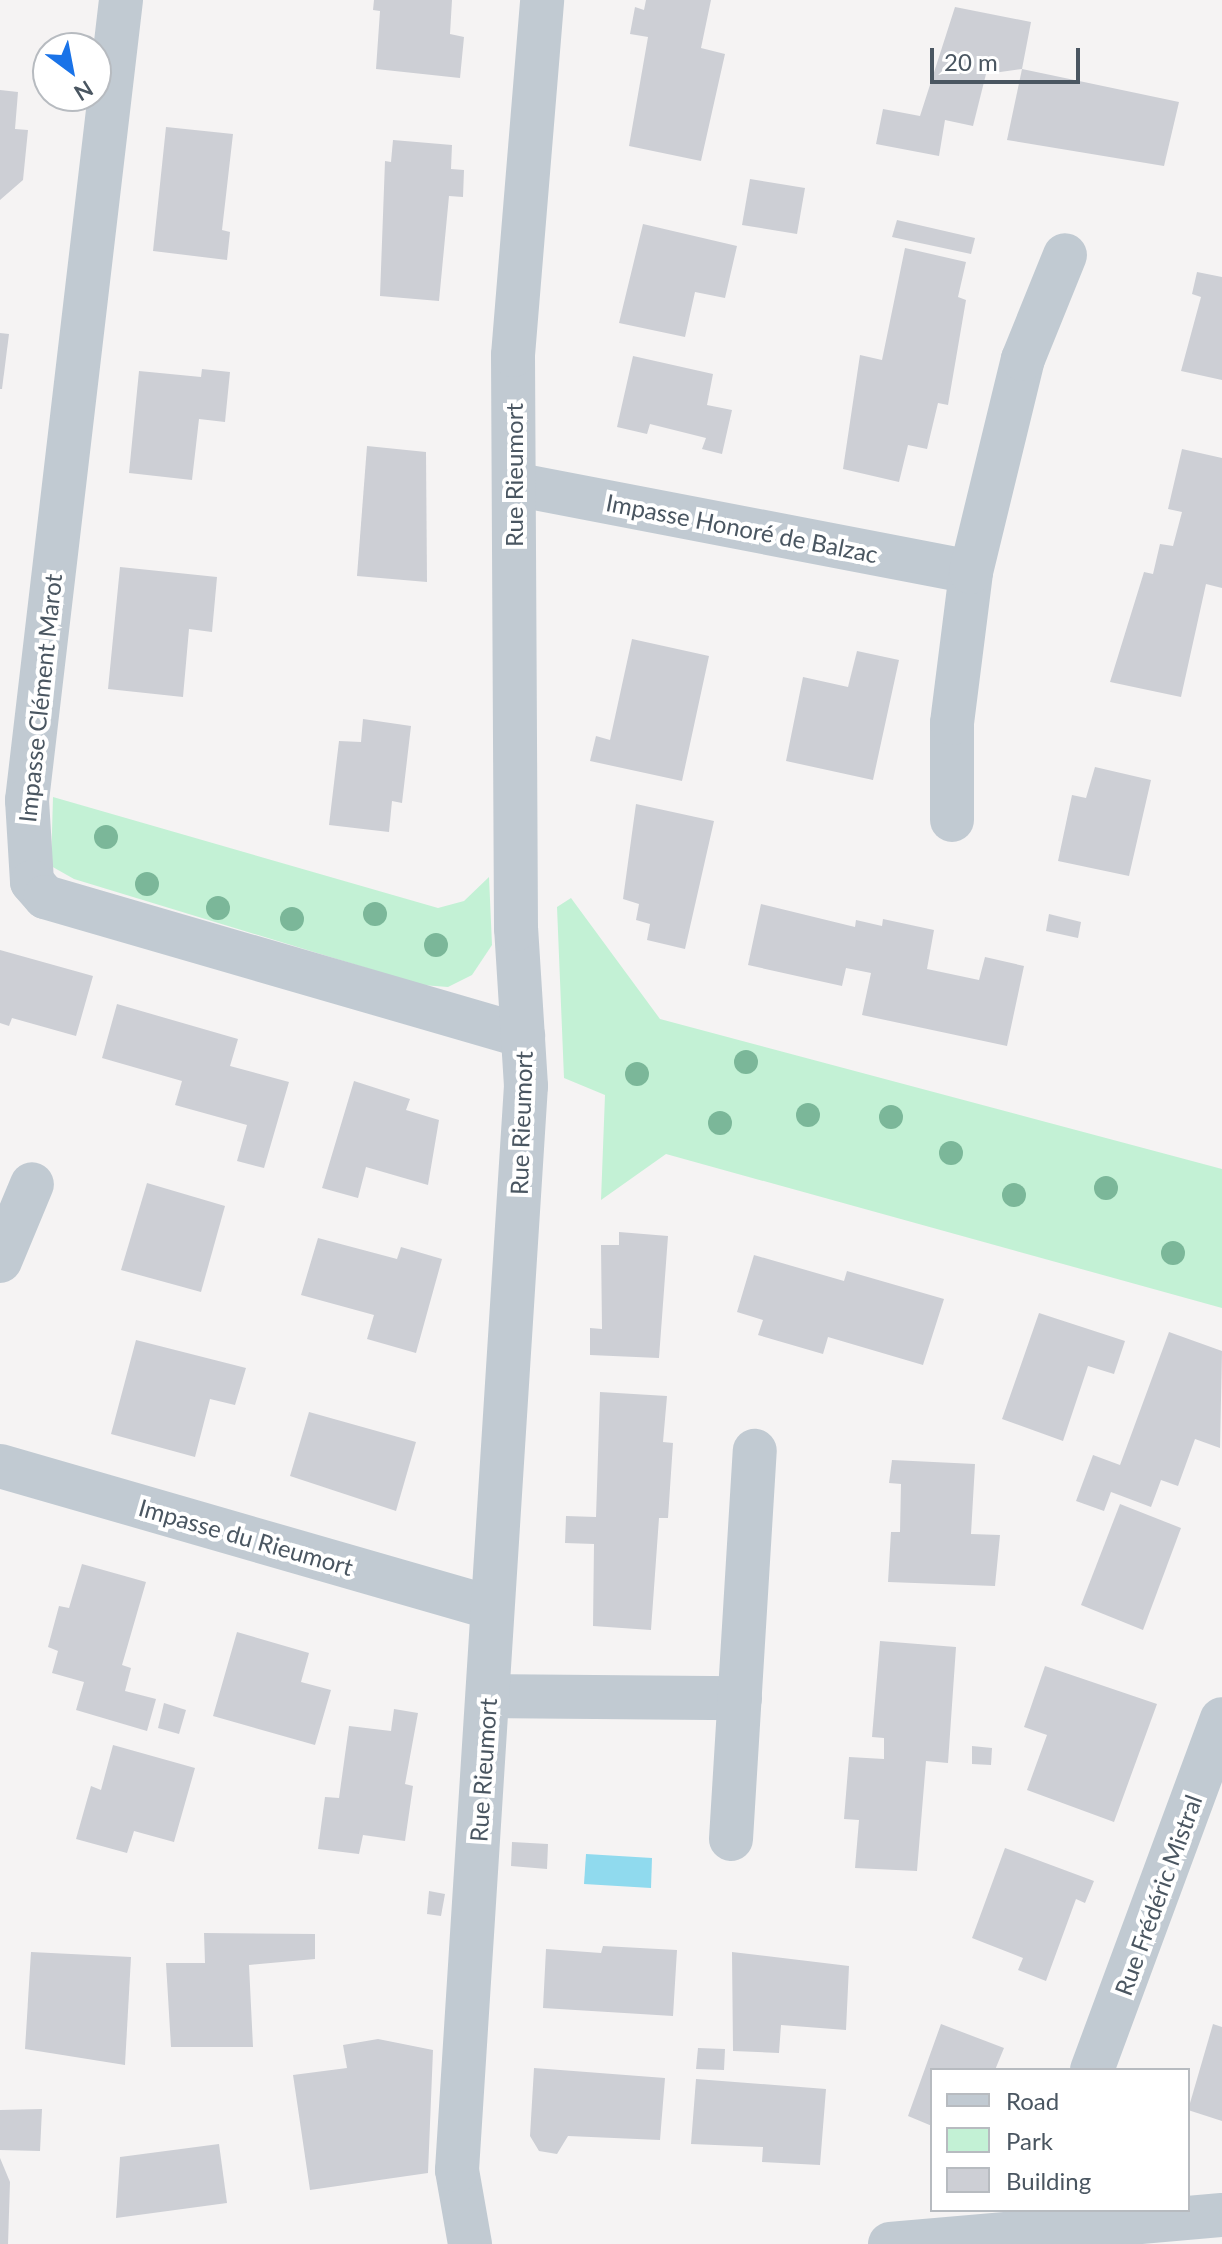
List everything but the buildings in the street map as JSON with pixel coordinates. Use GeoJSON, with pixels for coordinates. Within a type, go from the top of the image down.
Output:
{"type":"FeatureCollection","features":[{"type":"Feature","properties":{"kind":"street","name":"Impasse Clément Marot"},"geometry":{"type":"LineString","coordinates":[[121,0],[27,800],[32,882],[45,897],[523,1036]]}},
{"type":"Feature","properties":{"kind":"street","name":"Rue Rieumort"},"geometry":{"type":"LineString","coordinates":[[470,2244],[457,2170],[526,1086],[513,355],[542,0]]}},
{"type":"Feature","properties":{"kind":"street"},"geometry":{"type":"LineString","coordinates":[[952,820],[952,723],[971,572],[1023,359],[1065,255]]}},
{"type":"Feature","properties":{"kind":"street","name":"Impasse Honoré de Balzac"},"geometry":{"type":"LineString","coordinates":[[514,484],[971,572]]}},
{"type":"Feature","properties":{"kind":"street"},"geometry":{"type":"LineString","coordinates":[[0,1261],[32,1184]]}},
{"type":"Feature","properties":{"kind":"street"},"geometry":{"type":"LineString","coordinates":[[731,1839],[755,1451]]}},
{"type":"Feature","properties":{"kind":"street","name":"Impasse du Rieumort"},"geometry":{"type":"LineString","coordinates":[[0,1466],[492,1608]]}},
{"type":"Feature","properties":{"kind":"street"},"geometry":{"type":"LineString","coordinates":[[488,1696],[740,1698]]}},
{"type":"Feature","properties":{"kind":"street","name":"Rue Frédéric Mistral"},"geometry":{"type":"LineString","coordinates":[[1093,2068],[1222,1719]]}},
{"type":"Feature","properties":{"kind":"street"},"geometry":{"type":"LineString","coordinates":[[890,2244],[1091,2216],[1222,2215]]}},
{"type":"Feature","properties":{"kind":"green space"},"geometry":{"type":"Polygon","coordinates":[[[53,797],[438,908],[464,901],[489,877],[492,945],[472,975],[448,987],[422,985],[74,879],[51,866],[53,797]]]}},
{"type":"Feature","properties":{"kind":"green space"},"geometry":{"type":"Polygon","coordinates":[[[571,898],[660,1019],[1222,1169],[1222,1308],[666,1154],[601,1200],[605,1095],[564,1078],[557,907],[571,898]]]}},
{"type":"Feature","properties":{"kind":"water"},"geometry":{"type":"Polygon","coordinates":[[[586,1854],[652,1858],[651,1888],[584,1884],[586,1854]]]}}]}
